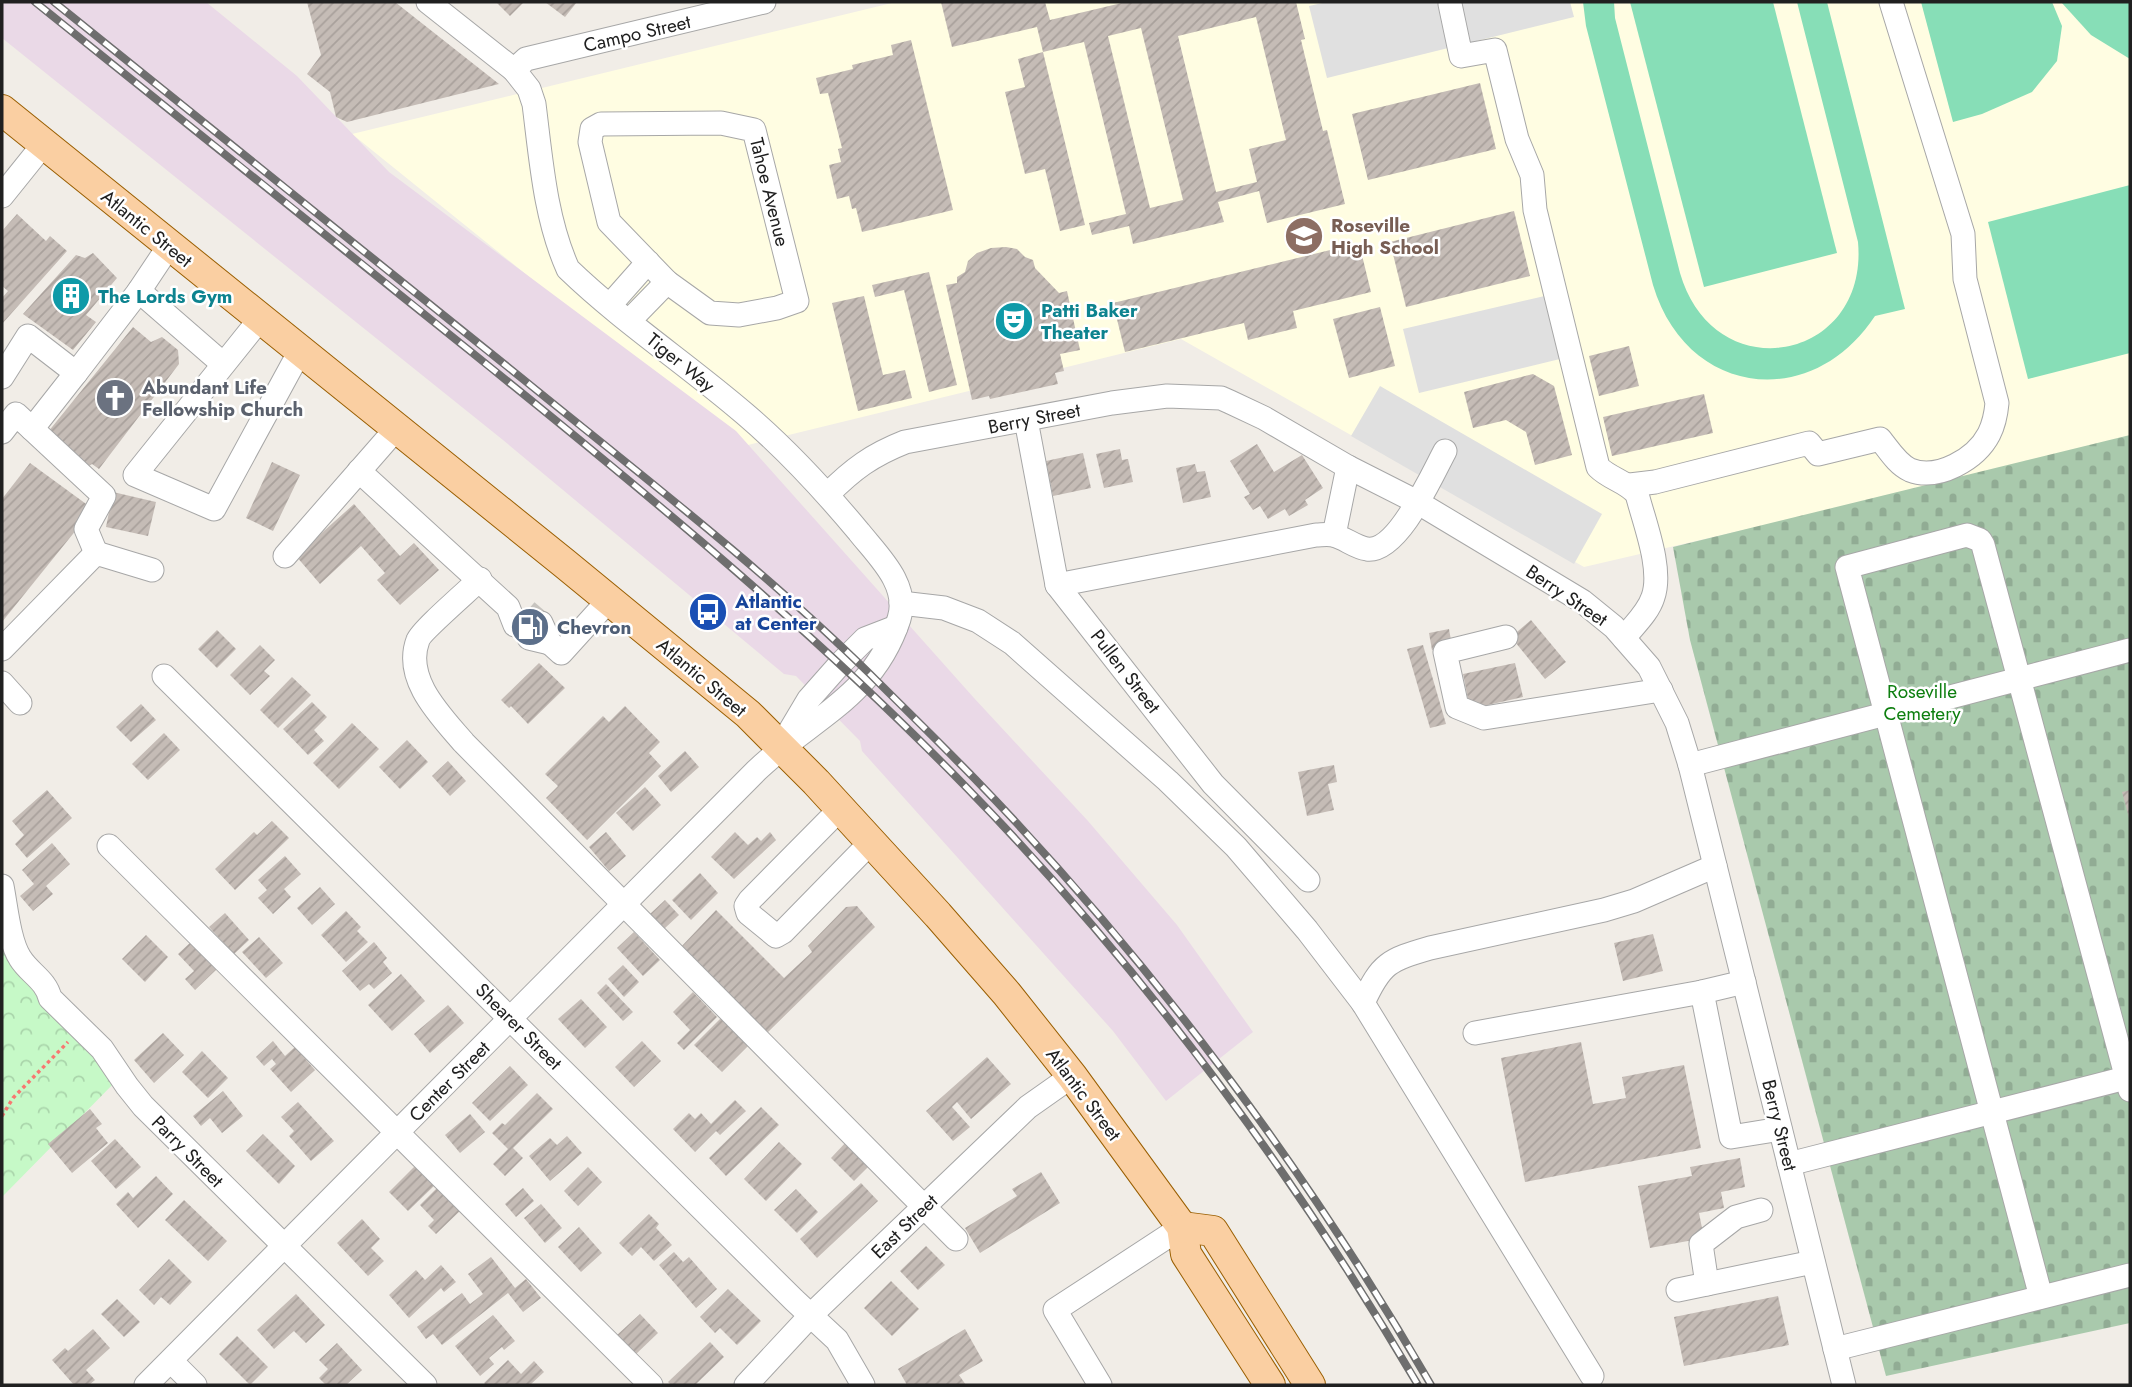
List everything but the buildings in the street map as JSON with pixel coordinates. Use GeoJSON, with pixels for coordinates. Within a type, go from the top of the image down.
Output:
{"type":"FeatureCollection","features":[{"type":"Feature","properties":{"kind":"main road","name":"Atlantic Street"},"geometry":{"type":"LineString","coordinates":[[2,110],[609,600],[748,714],[781,747],[840,808],[1007,994],[1072,1076],[1182,1227],[1186,1254],[1270,1385]]}},
{"type":"Feature","properties":{"kind":"main road"},"geometry":{"type":"LineString","coordinates":[[1182,1227],[1213,1231],[1310,1385]]}},
{"type":"Feature","properties":{"kind":"street"},"geometry":{"type":"LineString","coordinates":[[428,2],[514,70]]}},
{"type":"Feature","properties":{"kind":"street"},"geometry":{"type":"LineString","coordinates":[[681,2],[702,18]]}},
{"type":"Feature","properties":{"kind":"street","name":"Campo Street"},"geometry":{"type":"LineString","coordinates":[[514,70],[526,59],[765,2]]}},
{"type":"Feature","properties":{"kind":"street"},"geometry":{"type":"LineString","coordinates":[[1630,485],[1655,482],[1808,443],[1818,454],[1880,439],[1901,465],[1913,471],[1932,472],[1950,468],[1967,459],[1987,437],[1997,403],[1965,279],[1963,234],[1891,2]]}},
{"type":"Feature","properties":{"kind":"street"},"geometry":{"type":"LineString","coordinates":[[1450,4],[1461,56],[1495,50],[1517,139],[1532,175],[1535,210],[1598,467],[1630,485],[1637,494],[1656,581],[1654,596],[1647,610],[1624,638]]}},
{"type":"Feature","properties":{"kind":"street","name":"Tiger Way"},"geometry":{"type":"LineString","coordinates":[[514,70],[528,89],[534,104],[549,209],[568,270],[746,415],[828,494],[890,570],[898,587],[901,603]]}},
{"type":"Feature","properties":{"kind":"street","name":"Tahoe Avenue"},"geometry":{"type":"LineString","coordinates":[[721,123],[754,130],[797,301],[777,308],[739,315],[710,313],[667,282],[609,222],[590,142],[592,130],[601,124],[721,123]]}},
{"type":"Feature","properties":{"kind":"street"},"geometry":{"type":"LineString","coordinates":[[2,197],[43,145]]}},
{"type":"Feature","properties":{"kind":"street"},"geometry":{"type":"LineString","coordinates":[[104,496],[13,419],[76,373],[139,291],[169,246]]}},
{"type":"Feature","properties":{"kind":"street"},"geometry":{"type":"LineString","coordinates":[[610,306],[648,262]]}},
{"type":"Feature","properties":{"kind":"street"},"geometry":{"type":"LineString","coordinates":[[629,321],[667,282]]}},
{"type":"Feature","properties":{"kind":"street"},"geometry":{"type":"LineString","coordinates":[[139,291],[223,364]]}},
{"type":"Feature","properties":{"kind":"street"},"geometry":{"type":"LineString","coordinates":[[96,553],[86,529],[104,496],[135,475],[260,319]]}},
{"type":"Feature","properties":{"kind":"street"},"geometry":{"type":"LineString","coordinates":[[2,377],[27,336],[76,373]]}},
{"type":"Feature","properties":{"kind":"street"},"geometry":{"type":"LineString","coordinates":[[135,475],[214,509],[300,351]]}},
{"type":"Feature","properties":{"kind":"street","name":"Berry Street"},"geometry":{"type":"LineString","coordinates":[[828,494],[852,470],[877,453],[905,442],[1112,403],[1167,396],[1220,398],[1264,418],[1348,467],[1417,502],[1582,601],[1624,638],[1649,667],[1677,723],[1690,765],[1844,1385]]}},
{"type":"Feature","properties":{"kind":"street","name":"Pullen Street"},"geometry":{"type":"LineString","coordinates":[[1026,420],[1057,585],[1213,784],[1308,880]]}},
{"type":"Feature","properties":{"kind":"street"},"geometry":{"type":"LineString","coordinates":[[285,556],[396,429]]}},
{"type":"Feature","properties":{"kind":"street"},"geometry":{"type":"LineString","coordinates":[[1057,585],[1316,535],[1335,535],[1352,545],[1370,550],[1383,545],[1396,534],[1445,451]]}},
{"type":"Feature","properties":{"kind":"street"},"geometry":{"type":"LineString","coordinates":[[1335,535],[1348,467]]}},
{"type":"Feature","properties":{"kind":"street"},"geometry":{"type":"LineString","coordinates":[[359,471],[561,653],[609,600]]}},
{"type":"Feature","properties":{"kind":"street"},"geometry":{"type":"LineString","coordinates":[[1789,1164],[1992,1112],[2129,1082],[1983,545],[1980,540],[1967,535],[1847,567],[1886,715],[1992,1112],[2041,1297]]}},
{"type":"Feature","properties":{"kind":"street"},"geometry":{"type":"LineString","coordinates":[[96,553],[152,570]]}},
{"type":"Feature","properties":{"kind":"street"},"geometry":{"type":"LineString","coordinates":[[2,649],[96,553]]}},
{"type":"Feature","properties":{"kind":"street"},"geometry":{"type":"LineString","coordinates":[[480,579],[418,638],[414,665],[428,699],[464,743],[956,1239]]}},
{"type":"Feature","properties":{"kind":"street"},"geometry":{"type":"LineString","coordinates":[[781,747],[834,710],[870,675],[896,626],[901,603],[944,608],[978,621],[1012,643],[1168,780],[1236,847],[1307,930],[1363,1003],[1592,1376]]}},
{"type":"Feature","properties":{"kind":"street"},"geometry":{"type":"LineString","coordinates":[[1506,637],[1445,652],[1457,707],[1484,718],[1661,690]]}},
{"type":"Feature","properties":{"kind":"street"},"geometry":{"type":"LineString","coordinates":[[1690,765],[2130,650]]}},
{"type":"Feature","properties":{"kind":"street","name":"Shearer Street"},"geometry":{"type":"LineString","coordinates":[[164,676],[837,1340],[863,1385]]}},
{"type":"Feature","properties":{"kind":"street"},"geometry":{"type":"LineString","coordinates":[[2,683],[20,704]]}},
{"type":"Feature","properties":{"kind":"street","name":"Center Street"},"geometry":{"type":"LineString","coordinates":[[146,1385],[781,747]]}},
{"type":"Feature","properties":{"kind":"street"},"geometry":{"type":"LineString","coordinates":[[840,808],[750,900],[746,906],[748,912],[776,936],[871,842]]}},
{"type":"Feature","properties":{"kind":"street"},"geometry":{"type":"LineString","coordinates":[[109,846],[651,1385]]}},
{"type":"Feature","properties":{"kind":"street"},"geometry":{"type":"LineString","coordinates":[[1363,1003],[1384,966],[1403,956],[1604,910],[1634,901],[1715,866]]}},
{"type":"Feature","properties":{"kind":"street","name":"Parry Street"},"geometry":{"type":"LineString","coordinates":[[2,886],[15,948],[20,959],[48,988],[50,998],[102,1049],[144,1106],[425,1385]]}},
{"type":"Feature","properties":{"kind":"street"},"geometry":{"type":"LineString","coordinates":[[1475,1033],[1744,982]]}},
{"type":"Feature","properties":{"kind":"street"},"geometry":{"type":"LineString","coordinates":[[1702,992],[1731,1138],[1780,1129]]}},
{"type":"Feature","properties":{"kind":"street","name":"East Street"},"geometry":{"type":"LineString","coordinates":[[746,1385],[811,1315],[1028,1107],[1072,1076]]}},
{"type":"Feature","properties":{"kind":"street"},"geometry":{"type":"LineString","coordinates":[[1707,1284],[1701,1244],[1735,1217],[1761,1210]]}},
{"type":"Feature","properties":{"kind":"street"},"geometry":{"type":"LineString","coordinates":[[1100,1385],[1055,1310],[1182,1227]]}},
{"type":"Feature","properties":{"kind":"street"},"geometry":{"type":"LineString","coordinates":[[1678,1290],[1813,1262]]}},
{"type":"Feature","properties":{"kind":"street"},"geometry":{"type":"LineString","coordinates":[[1835,1349],[2130,1275]]}},
{"type":"Feature","properties":{"kind":"street"},"geometry":{"type":"LineString","coordinates":[[171,1361],[195,1385]]}},
{"type":"Feature","properties":{"kind":"path"},"geometry":{"type":"LineString","coordinates":[[2,1116],[13,1098],[81,1029]]}},
{"type":"Feature","properties":{"kind":"shaded area"},"geometry":{"type":"Polygon","coordinates":[[[2,2],[206,2],[297,76],[389,172],[736,431],[974,698],[1088,821],[1177,925],[1253,1032],[1166,1101],[1113,1031],[862,751],[860,741],[796,676],[784,674],[503,440],[2,38],[2,2]]]}},
{"type":"Feature","properties":{"kind":"shaded area","name":"Roseville High School"},"geometry":{"type":"Polygon","coordinates":[[[896,2],[2130,2],[2130,440],[1584,567],[1181,339],[740,447],[352,134],[896,2]]]}},
{"type":"Feature","properties":{"kind":"shaded area"},"geometry":{"type":"Polygon","coordinates":[[[1327,2],[1570,2],[1574,17],[1327,78],[1309,6],[1327,2]]]}},
{"type":"Feature","properties":{"kind":"shaded area"},"geometry":{"type":"Polygon","coordinates":[[[1549,295],[1564,358],[1419,393],[1403,329],[1549,295]]]}},
{"type":"Feature","properties":{"kind":"shaded area"},"geometry":{"type":"Polygon","coordinates":[[[1380,386],[1602,514],[1574,564],[1351,436],[1380,386]]]}},
{"type":"Feature","properties":{"kind":"green space"},"geometry":{"type":"Polygon","coordinates":[[[1583,2],[1614,2],[1615,18],[1680,273],[1698,310],[1724,335],[1754,347],[1786,347],[1815,336],[1840,314],[1855,283],[1858,242],[1797,2],[1827,2],[1905,309],[1875,316],[1848,347],[1818,368],[1785,378],[1752,379],[1721,369],[1693,350],[1669,322],[1653,285],[1586,26],[1583,2]]]}},
{"type":"Feature","properties":{"kind":"green space"},"geometry":{"type":"Polygon","coordinates":[[[1630,2],[1773,2],[1837,253],[1704,287],[1630,2]]]}},
{"type":"Feature","properties":{"kind":"green space"},"geometry":{"type":"Polygon","coordinates":[[[1921,2],[2052,2],[2062,26],[2057,61],[2032,92],[1982,114],[1953,122],[1921,2]]]}},
{"type":"Feature","properties":{"kind":"green space"},"geometry":{"type":"Polygon","coordinates":[[[2061,2],[2130,2],[2130,59],[2091,35],[2061,2]]]}},
{"type":"Feature","properties":{"kind":"green space"},"geometry":{"type":"Polygon","coordinates":[[[2130,185],[2130,353],[2028,379],[1988,222],[2130,185]]]}},
{"type":"Feature","properties":{"kind":"green space","name":"Roseville Cemetery"},"geometry":{"type":"Polygon","coordinates":[[[2130,435],[2130,1323],[1886,1376],[1690,640],[1673,547],[2130,435]]]}},
{"type":"Feature","properties":{"kind":"green space"},"geometry":{"type":"Polygon","coordinates":[[[2,929],[122,1075],[2,1197],[2,929]]]}},
{"type":"Feature","properties":{"kind":"tunnel"},"geometry":{"type":"LineString","coordinates":[[527,611],[541,623]]}},
{"type":"Feature","properties":{"kind":"railway"},"geometry":{"type":"LineString","coordinates":[[35,2],[665,510],[788,617],[907,728],[1030,854],[1152,997],[1210,1072],[1318,1225],[1418,1385]]}},
{"type":"Feature","properties":{"kind":"railway"},"geometry":{"type":"LineString","coordinates":[[54,2],[700,523],[829,635],[949,752],[1040,848],[1102,919],[1221,1068],[1331,1224],[1431,1385]]}},
{"type":"Feature","properties":{"kind":"place","name":"Roseville High School"},"geometry":{"type":"Point","coordinates":[1304,236]}},
{"type":"Feature","properties":{"kind":"place","name":"The Lords Gym"},"geometry":{"type":"Point","coordinates":[71,296]}},
{"type":"Feature","properties":{"kind":"place","name":"Patti Baker Theater"},"geometry":{"type":"Point","coordinates":[1014,321]}},
{"type":"Feature","properties":{"kind":"place","name":"Abundant Life Fellowship Church"},"geometry":{"type":"Point","coordinates":[115,398]}},
{"type":"Feature","properties":{"kind":"place","name":"Atlantic at Center"},"geometry":{"type":"Point","coordinates":[708,612]}},
{"type":"Feature","properties":{"kind":"place","name":"Chevron"},"geometry":{"type":"Point","coordinates":[530,627]}}]}
